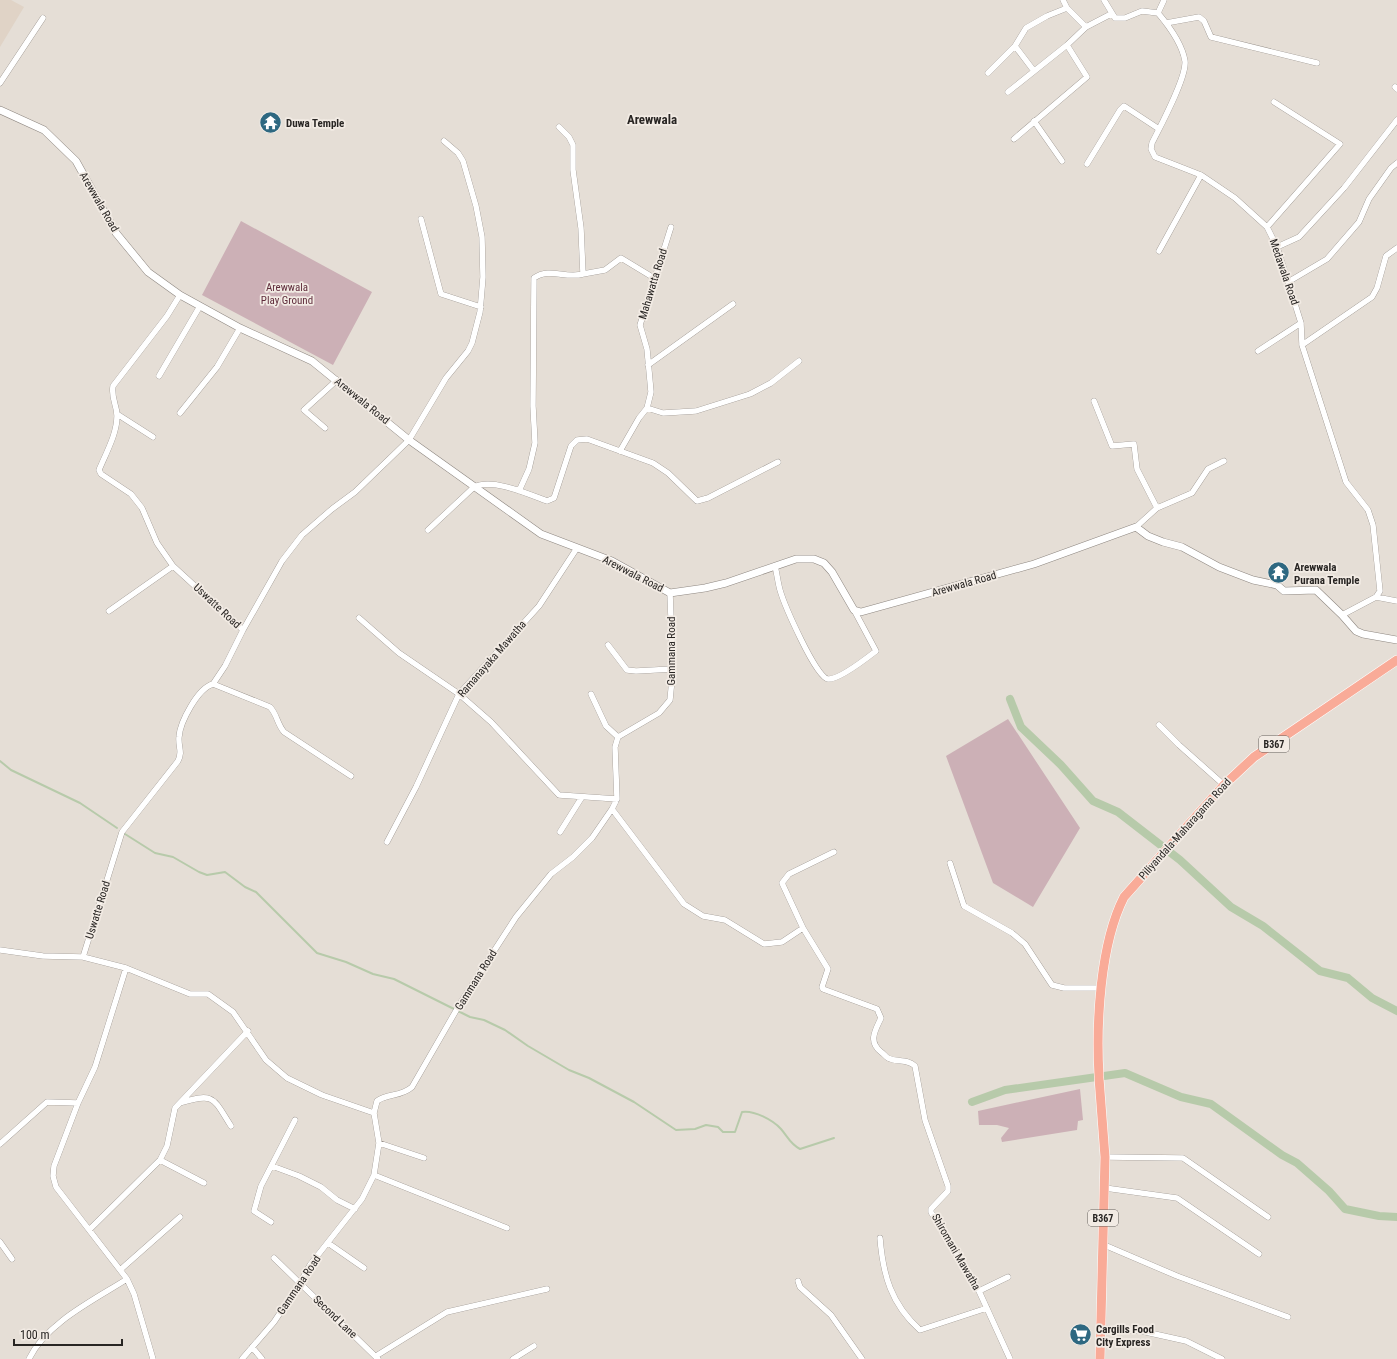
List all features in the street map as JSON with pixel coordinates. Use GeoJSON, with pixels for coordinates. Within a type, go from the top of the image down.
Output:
{"type":"FeatureCollection","features":[{"type":"Feature","properties":{"kind":"main road","name":"Piliyandala-Maharagama Road"},"geometry":{"type":"LineString","coordinates":[[1100,1359],[1099,1328],[1105,1157],[1099,1077],[1100,988],[1108,947],[1119,907],[1124,897],[1224,784],[1254,757],[1397,660]]}},
{"type":"Feature","properties":{"kind":"street"},"geometry":{"type":"LineString","coordinates":[[1063,0],[1066,8],[1086,27]]}},
{"type":"Feature","properties":{"kind":"street"},"geometry":{"type":"LineString","coordinates":[[1104,0],[1111,14],[1115,18],[1125,18],[1142,11],[1158,13],[1164,0]]}},
{"type":"Feature","properties":{"kind":"street"},"geometry":{"type":"LineString","coordinates":[[988,73],[1015,46],[1026,28],[1047,16],[1066,8]]}},
{"type":"Feature","properties":{"kind":"street","name":"Medawala Road"},"geometry":{"type":"LineString","coordinates":[[1158,13],[1181,47],[1185,62],[1177,93],[1151,149],[1155,157],[1201,175],[1235,198],[1267,226],[1277,247],[1301,323],[1302,345],[1346,482],[1368,510],[1373,525],[1380,591],[1376,596]]}},
{"type":"Feature","properties":{"kind":"street"},"geometry":{"type":"LineString","coordinates":[[1008,92],[1067,45],[1086,27],[1111,14]]}},
{"type":"Feature","properties":{"kind":"street"},"geometry":{"type":"LineString","coordinates":[[1166,23],[1200,17],[1204,22],[1211,38],[1317,63]]}},
{"type":"Feature","properties":{"kind":"street"},"geometry":{"type":"LineString","coordinates":[[0,83],[43,18]]}},
{"type":"Feature","properties":{"kind":"street"},"geometry":{"type":"LineString","coordinates":[[1014,139],[1087,77],[1067,45]]}},
{"type":"Feature","properties":{"kind":"street"},"geometry":{"type":"LineString","coordinates":[[1015,46],[1034,71]]}},
{"type":"Feature","properties":{"kind":"street"},"geometry":{"type":"LineString","coordinates":[[1267,226],[1340,144],[1274,102]]}},
{"type":"Feature","properties":{"kind":"street"},"geometry":{"type":"LineString","coordinates":[[1087,164],[1120,110],[1124,106],[1159,129]]}},
{"type":"Feature","properties":{"kind":"street","name":"Arewwala Road"},"geometry":{"type":"LineString","coordinates":[[0,110],[44,130],[76,161],[116,233],[148,272],[180,295],[240,328],[312,361],[409,440],[541,534],[612,561],[670,593],[705,588],[726,583],[775,566],[802,559],[814,559],[824,563],[832,572],[854,610],[861,612],[1034,564],[1136,527]]}},
{"type":"Feature","properties":{"kind":"street"},"geometry":{"type":"LineString","coordinates":[[1277,247],[1299,237],[1344,188],[1397,120]]}},
{"type":"Feature","properties":{"kind":"street"},"geometry":{"type":"LineString","coordinates":[[1034,121],[1062,161]]}},
{"type":"Feature","properties":{"kind":"street"},"geometry":{"type":"LineString","coordinates":[[560,127],[569,137],[573,145],[573,170],[581,228],[583,274]]}},
{"type":"Feature","properties":{"kind":"street"},"geometry":{"type":"LineString","coordinates":[[243,630],[282,562],[302,535],[332,509],[355,492],[409,440],[446,378],[468,351],[472,343],[481,307],[483,277],[482,244],[476,206],[463,161],[458,153],[444,141]]}},
{"type":"Feature","properties":{"kind":"street"},"geometry":{"type":"LineString","coordinates":[[1288,282],[1327,259],[1360,222],[1369,199],[1391,168],[1397,163]]}},
{"type":"Feature","properties":{"kind":"street"},"geometry":{"type":"LineString","coordinates":[[1159,251],[1201,175]]}},
{"type":"Feature","properties":{"kind":"street"},"geometry":{"type":"LineString","coordinates":[[421,219],[441,294],[481,307]]}},
{"type":"Feature","properties":{"kind":"street","name":"Mahawatta Road"},"geometry":{"type":"LineString","coordinates":[[620,451],[639,418],[647,408],[651,392],[647,349],[640,325],[671,227]]}},
{"type":"Feature","properties":{"kind":"street"},"geometry":{"type":"LineString","coordinates":[[1302,345],[1372,297],[1377,288],[1386,256],[1397,248]]}},
{"type":"Feature","properties":{"kind":"street"},"geometry":{"type":"LineString","coordinates":[[519,491],[529,469],[535,443],[533,406],[534,278],[542,273],[576,276],[605,270],[621,258],[654,278]]}},
{"type":"Feature","properties":{"kind":"street","name":"Uswatte Road"},"geometry":{"type":"LineString","coordinates":[[83,957],[122,832],[178,762],[181,755],[179,738],[182,723],[199,693],[208,685],[213,684],[225,666],[243,630],[173,566],[157,543],[142,508],[131,494],[101,474],[99,470],[116,425],[117,414],[111,396],[113,386],[167,316],[180,295]]}},
{"type":"Feature","properties":{"kind":"street"},"geometry":{"type":"LineString","coordinates":[[648,365],[733,304]]}},
{"type":"Feature","properties":{"kind":"street"},"geometry":{"type":"LineString","coordinates":[[159,376],[200,306]]}},
{"type":"Feature","properties":{"kind":"street"},"geometry":{"type":"LineString","coordinates":[[1258,350],[1301,323]]}},
{"type":"Feature","properties":{"kind":"street"},"geometry":{"type":"LineString","coordinates":[[180,413],[217,367],[240,328]]}},
{"type":"Feature","properties":{"kind":"street"},"geometry":{"type":"LineString","coordinates":[[647,408],[663,413],[696,411],[750,394],[771,383],[799,361]]}},
{"type":"Feature","properties":{"kind":"street"},"geometry":{"type":"LineString","coordinates":[[325,428],[304,410],[337,380]]}},
{"type":"Feature","properties":{"kind":"street"},"geometry":{"type":"LineString","coordinates":[[1094,402],[1112,446],[1134,444],[1138,469],[1158,508]]}},
{"type":"Feature","properties":{"kind":"street"},"geometry":{"type":"LineString","coordinates":[[117,414],[153,437]]}},
{"type":"Feature","properties":{"kind":"street"},"geometry":{"type":"LineString","coordinates":[[428,530],[474,487],[480,484],[491,484],[519,491],[547,501],[554,498],[571,446],[577,440],[586,439],[653,463],[668,473],[697,501],[708,498],[778,462]]}},
{"type":"Feature","properties":{"kind":"street"},"geometry":{"type":"LineString","coordinates":[[1224,461],[1208,469],[1192,493],[1158,508],[1136,527],[1148,536],[1182,547],[1219,567],[1253,580],[1272,583],[1284,591],[1316,590],[1356,631],[1363,634],[1397,640]]}},
{"type":"Feature","properties":{"kind":"street","name":"Ramanayaka Mawatha"},"geometry":{"type":"LineString","coordinates":[[387,842],[416,787],[460,694],[538,606],[577,548]]}},
{"type":"Feature","properties":{"kind":"street"},"geometry":{"type":"LineString","coordinates":[[109,611],[173,566]]}},
{"type":"Feature","properties":{"kind":"street"},"geometry":{"type":"LineString","coordinates":[[775,566],[780,591],[799,636],[820,673],[825,678],[830,679],[846,672],[876,651],[854,610]]}},
{"type":"Feature","properties":{"kind":"street","name":"Gammana Road"},"geometry":{"type":"LineString","coordinates":[[242,1359],[274,1322],[310,1265],[355,1209],[374,1175],[379,1143],[374,1113],[377,1101],[382,1098],[407,1092],[412,1087],[456,1010],[516,916],[551,874],[573,857],[592,838],[612,809],[617,799],[615,747],[618,737],[659,713],[670,700],[673,669],[670,593]]}},
{"type":"Feature","properties":{"kind":"street"},"geometry":{"type":"LineString","coordinates":[[1342,615],[1376,596],[1397,601]]}},
{"type":"Feature","properties":{"kind":"street"},"geometry":{"type":"LineString","coordinates":[[359,618],[399,653],[460,694],[491,722],[559,795],[617,799]]}},
{"type":"Feature","properties":{"kind":"street"},"geometry":{"type":"LineString","coordinates":[[608,645],[627,670],[673,669]]}},
{"type":"Feature","properties":{"kind":"street"},"geometry":{"type":"LineString","coordinates":[[213,684],[270,707],[273,710],[277,722],[284,732],[351,776]]}},
{"type":"Feature","properties":{"kind":"street"},"geometry":{"type":"LineString","coordinates":[[591,694],[606,726],[618,737]]}},
{"type":"Feature","properties":{"kind":"street"},"geometry":{"type":"LineString","coordinates":[[1159,725],[1179,745],[1224,784]]}},
{"type":"Feature","properties":{"kind":"street"},"geometry":{"type":"LineString","coordinates":[[560,832],[582,797]]}},
{"type":"Feature","properties":{"kind":"street"},"geometry":{"type":"LineString","coordinates":[[612,809],[684,904],[703,916],[725,920],[764,944],[782,942],[803,928]]}},
{"type":"Feature","properties":{"kind":"street","name":"Shiromani Mawatha"},"geometry":{"type":"LineString","coordinates":[[834,852],[789,874],[782,883],[803,928],[828,969],[822,987],[823,989],[877,1009],[881,1018],[874,1033],[873,1039],[876,1047],[888,1058],[910,1062],[915,1066],[925,1120],[948,1186],[948,1191],[931,1209],[931,1212],[979,1291],[1010,1359]]}},
{"type":"Feature","properties":{"kind":"street"},"geometry":{"type":"LineString","coordinates":[[950,863],[964,906],[1012,933],[1025,944],[1052,985],[1064,988],[1100,988]]}},
{"type":"Feature","properties":{"kind":"street"},"geometry":{"type":"LineString","coordinates":[[0,950],[43,956],[83,957],[126,968],[190,994],[208,994],[233,1012],[248,1031],[266,1060],[287,1078],[322,1096],[374,1113]]}},
{"type":"Feature","properties":{"kind":"street"},"geometry":{"type":"LineString","coordinates":[[126,968],[95,1067],[78,1104],[54,1166],[53,1176],[56,1187],[90,1229],[127,1279],[134,1294],[153,1359]]}},
{"type":"Feature","properties":{"kind":"street"},"geometry":{"type":"LineString","coordinates":[[90,1229],[160,1160],[167,1146],[175,1108],[248,1031]]}},
{"type":"Feature","properties":{"kind":"street"},"geometry":{"type":"LineString","coordinates":[[180,1103],[195,1098],[211,1098],[216,1102],[231,1126]]}},
{"type":"Feature","properties":{"kind":"street"},"geometry":{"type":"LineString","coordinates":[[0,1144],[47,1102],[78,1104]]}},
{"type":"Feature","properties":{"kind":"street"},"geometry":{"type":"LineString","coordinates":[[272,1222],[254,1211],[261,1186],[296,1120]]}},
{"type":"Feature","properties":{"kind":"street"},"geometry":{"type":"LineString","coordinates":[[379,1143],[424,1158]]}},
{"type":"Feature","properties":{"kind":"street"},"geometry":{"type":"LineString","coordinates":[[1105,1157],[1183,1158],[1268,1217]]}},
{"type":"Feature","properties":{"kind":"street"},"geometry":{"type":"LineString","coordinates":[[160,1160],[204,1182]]}},
{"type":"Feature","properties":{"kind":"street"},"geometry":{"type":"LineString","coordinates":[[272,1166],[299,1176],[322,1187],[337,1200],[355,1209]]}},
{"type":"Feature","properties":{"kind":"street"},"geometry":{"type":"LineString","coordinates":[[374,1175],[507,1228]]}},
{"type":"Feature","properties":{"kind":"street"},"geometry":{"type":"LineString","coordinates":[[1105,1188],[1177,1198],[1259,1254]]}},
{"type":"Feature","properties":{"kind":"street"},"geometry":{"type":"LineString","coordinates":[[120,1270],[180,1217]]}},
{"type":"Feature","properties":{"kind":"street"},"geometry":{"type":"LineString","coordinates":[[880,1238],[882,1260],[892,1296],[920,1330],[988,1308]]}},
{"type":"Feature","properties":{"kind":"street"},"geometry":{"type":"LineString","coordinates":[[0,1242],[12,1259]]}},
{"type":"Feature","properties":{"kind":"street"},"geometry":{"type":"LineString","coordinates":[[328,1242],[364,1268]]}},
{"type":"Feature","properties":{"kind":"street"},"geometry":{"type":"LineString","coordinates":[[1102,1244],[1177,1276],[1288,1317]]}},
{"type":"Feature","properties":{"kind":"street","name":"Second Lane"},"geometry":{"type":"LineString","coordinates":[[274,1258],[377,1357]]}},
{"type":"Feature","properties":{"kind":"street"},"geometry":{"type":"LineString","coordinates":[[979,1291],[1008,1277]]}},
{"type":"Feature","properties":{"kind":"street"},"geometry":{"type":"LineString","coordinates":[[29,1359],[35,1347],[50,1330],[127,1279]]}},
{"type":"Feature","properties":{"kind":"street"},"geometry":{"type":"LineString","coordinates":[[798,1281],[800,1286],[831,1315],[862,1359]]}},
{"type":"Feature","properties":{"kind":"street"},"geometry":{"type":"LineString","coordinates":[[377,1357],[447,1312],[547,1289]]}},
{"type":"Feature","properties":{"kind":"street"},"geometry":{"type":"LineString","coordinates":[[1099,1328],[1141,1331],[1186,1341],[1222,1359]]}},
{"type":"Feature","properties":{"kind":"street"},"geometry":{"type":"LineString","coordinates":[[512,1359],[534,1346]]}},
{"type":"Feature","properties":{"kind":"street"},"geometry":{"type":"LineString","coordinates":[[252,1347],[262,1359]]}},
{"type":"Feature","properties":{"kind":"shaded area"},"geometry":{"type":"Polygon","coordinates":[[[0,0],[11,0],[24,7],[0,47],[0,0]]]}},
{"type":"Feature","properties":{"kind":"green space","name":"Arewwala Play Ground"},"geometry":{"type":"Polygon","coordinates":[[[241,221],[372,292],[333,365],[202,295],[241,221]]]}},
{"type":"Feature","properties":{"kind":"green space"},"geometry":{"type":"Polygon","coordinates":[[[1008,719],[1080,828],[1033,907],[993,883],[946,756],[1008,719]]]}},
{"type":"Feature","properties":{"kind":"green space"},"geometry":{"type":"Polygon","coordinates":[[[1080,1089],[1083,1120],[1078,1121],[1077,1130],[1002,1142],[1001,1138],[1009,1128],[997,1125],[979,1125],[978,1111],[1080,1089]]]}},
{"type":"Feature","properties":{"kind":"waterway"},"geometry":{"type":"LineString","coordinates":[[1010,699],[1021,727],[1061,765],[1093,801],[1118,812],[1180,860],[1231,907],[1263,926],[1320,971],[1348,978],[1372,998],[1397,1011]]}},
{"type":"Feature","properties":{"kind":"waterway"},"geometry":{"type":"LineString","coordinates":[[0,761],[11,770],[80,803],[117,828]]}},
{"type":"Feature","properties":{"kind":"waterway"},"geometry":{"type":"LineString","coordinates":[[125,834],[155,853],[173,857],[199,872],[207,875],[225,872],[245,887],[256,892],[317,953],[346,962],[373,974],[394,979],[470,1017],[484,1020],[505,1030],[528,1046],[569,1070],[589,1078],[634,1102],[676,1130],[695,1129],[706,1125],[718,1127],[723,1132],[735,1132],[742,1112],[747,1112],[758,1114],[773,1122],[781,1129],[791,1143],[800,1149],[834,1138]]}},
{"type":"Feature","properties":{"kind":"waterway"},"geometry":{"type":"LineString","coordinates":[[972,1102],[1005,1090],[1125,1073],[1181,1097],[1211,1104],[1282,1155],[1297,1163],[1329,1191],[1345,1209],[1379,1216],[1397,1217]]}},
{"type":"Feature","properties":{"kind":"place","name":"Duwa Temple"},"geometry":{"type":"Point","coordinates":[270,123]}},
{"type":"Feature","properties":{"kind":"place","name":"Arewwala Purana Temple"},"geometry":{"type":"Point","coordinates":[1278,573]}},
{"type":"Feature","properties":{"kind":"place","name":"Cargills Food City Express"},"geometry":{"type":"Point","coordinates":[1081,1335]}},
{"type":"Feature","properties":{"kind":"district","name":"Arewwala"},"geometry":{"type":"Point","coordinates":[652,119]}}]}
